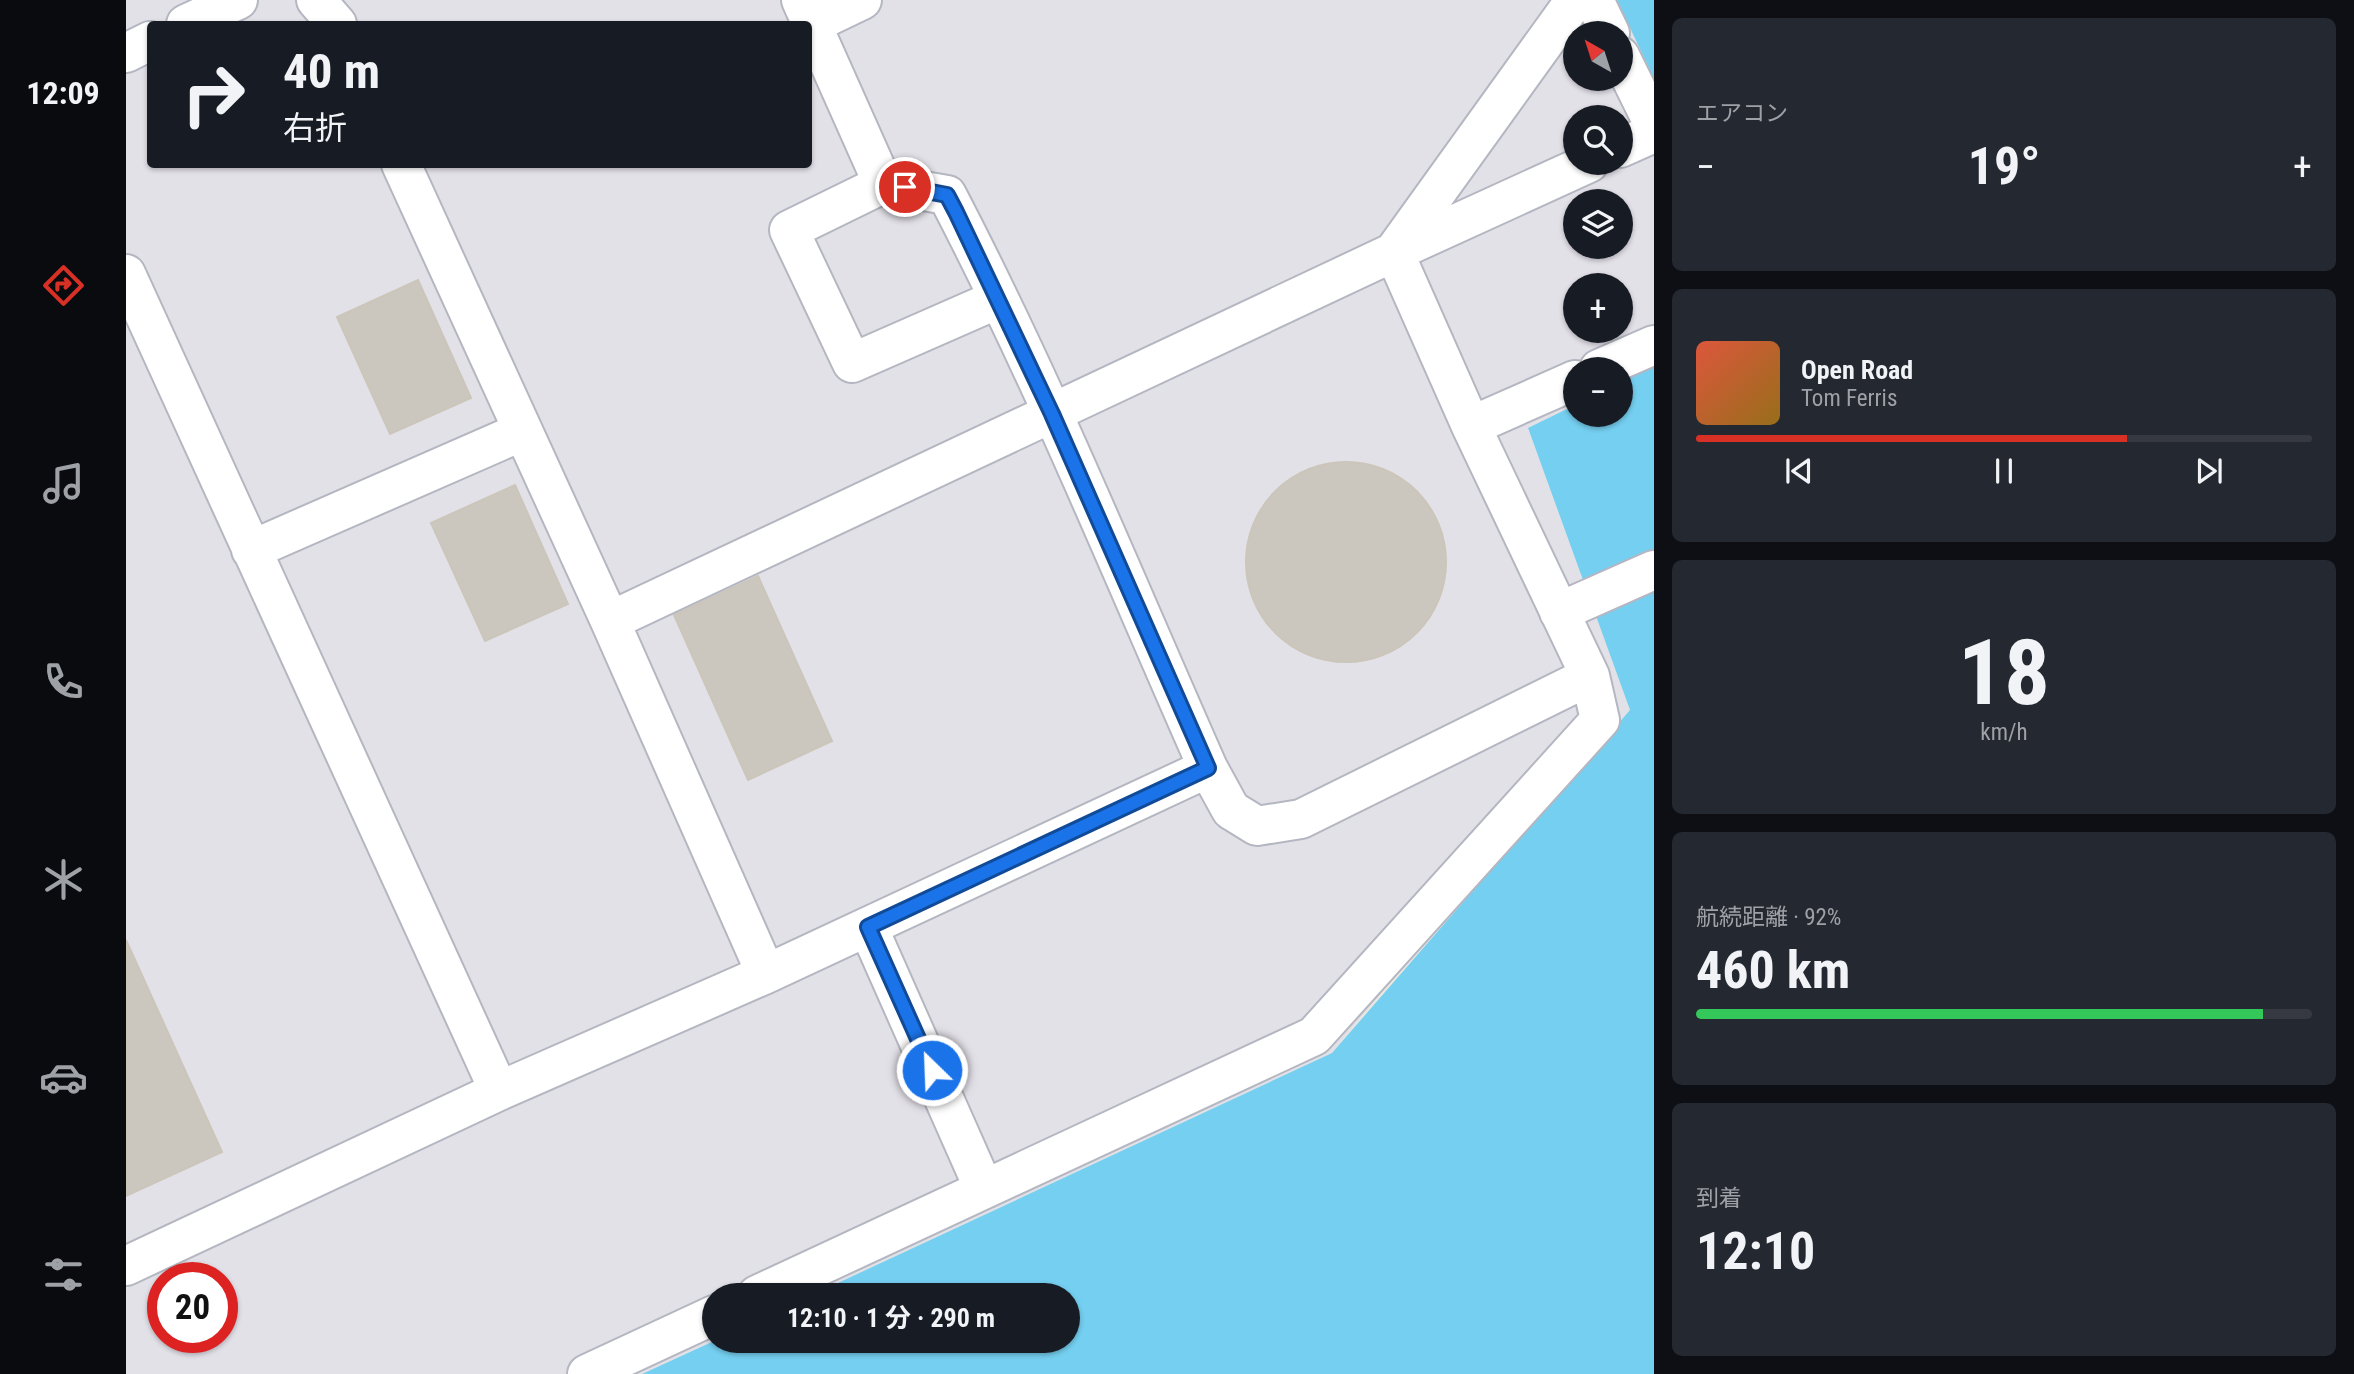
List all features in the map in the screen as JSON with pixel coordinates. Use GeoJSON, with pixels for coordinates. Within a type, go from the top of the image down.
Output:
{"type":"FeatureCollection","features":[{"type":"Feature","properties":{"kind":"lane"},"geometry":{"type":"LineString","coordinates":[[193,21],[239,0]]}},
{"type":"Feature","properties":{"kind":"lane"},"geometry":{"type":"LineString","coordinates":[[316,0],[334,21]]}},
{"type":"Feature","properties":{"kind":"lane"},"geometry":{"type":"LineString","coordinates":[[806,12],[862,0]]}},
{"type":"Feature","properties":{"kind":"lane"},"geometry":{"type":"LineString","coordinates":[[1394,252],[1575,0]]}},
{"type":"Feature","properties":{"kind":"lane"},"geometry":{"type":"LineString","coordinates":[[1594,0],[1604,21]]}},
{"type":"Feature","properties":{"kind":"lane"},"geometry":{"type":"LineString","coordinates":[[812,25],[883,184]]}},
{"type":"Feature","properties":{"kind":"lane"},"geometry":{"type":"LineString","coordinates":[[126,53],[147,42]]}},
{"type":"Feature","properties":{"kind":"lane"},"geometry":{"type":"LineString","coordinates":[[1633,82],[1654,125]]}},
{"type":"Feature","properties":{"kind":"lane"},"geometry":{"type":"LineString","coordinates":[[1633,142],[1654,133]]}},
{"type":"Feature","properties":{"kind":"lane"},"geometry":{"type":"LineString","coordinates":[[403,168],[610,621],[766,974]]}},
{"type":"Feature","properties":{"kind":"lane"},"geometry":{"type":"LineString","coordinates":[[610,621],[1563,175]]}},
{"type":"Feature","properties":{"kind":"lane"},"geometry":{"type":"LineString","coordinates":[[998,299],[852,363],[789,230],[883,184],[947,195],[998,299],[1052,414],[1208,768],[1231,810],[1258,826],[1301,819],[1590,676]]}},
{"type":"Feature","properties":{"kind":"lane"},"geometry":{"type":"LineString","coordinates":[[783,1283],[1314,1036],[1601,720],[1590,676],[1471,426],[1394,252]]}},
{"type":"Feature","properties":{"kind":"lane"},"geometry":{"type":"LineString","coordinates":[[126,274],[499,1091]]}},
{"type":"Feature","properties":{"kind":"lane"},"geometry":{"type":"LineString","coordinates":[[1626,357],[1654,345]]}},
{"type":"Feature","properties":{"kind":"lane"},"geometry":{"type":"LineString","coordinates":[[1471,426],[1563,385]]}},
{"type":"Feature","properties":{"kind":"lane"},"geometry":{"type":"LineString","coordinates":[[251,551],[523,431]]}},
{"type":"Feature","properties":{"kind":"lane"},"geometry":{"type":"LineString","coordinates":[[1559,612],[1654,569]]}},
{"type":"Feature","properties":{"kind":"lane"},"geometry":{"type":"LineString","coordinates":[[126,1266],[499,1091],[766,974],[1208,768]]}},
{"type":"Feature","properties":{"kind":"lane"},"geometry":{"type":"LineString","coordinates":[[868,927],[984,1189]]}},
{"type":"Feature","properties":{"kind":"lane"},"geometry":{"type":"LineString","coordinates":[[587,1374],[702,1321]]}},
{"type":"Feature","properties":{"kind":"shaded area"},"geometry":{"type":"Polygon","coordinates":[[[126,0],[1617,0],[1627,21],[1563,21],[1563,91],[1633,91],[1633,34],[1654,79],[1654,365],[1633,376],[1633,357],[1563,357],[1563,411],[1528,429],[1630,710],[1520,825],[1332,1053],[838,1283],[702,1283],[702,1346],[642,1374],[126,1374],[126,0]]]}},
{"type":"Feature","properties":{"kind":"water"},"geometry":{"type":"Polygon","coordinates":[[[1617,0],[1654,0],[1654,79],[1633,34],[1633,21],[1627,21],[1617,0]]]}},
{"type":"Feature","properties":{"kind":"water"},"geometry":{"type":"Polygon","coordinates":[[[1654,365],[1654,1374],[642,1374],[702,1346],[702,1353],[1080,1353],[1080,1283],[838,1283],[1332,1053],[1630,710],[1528,428],[1563,411],[1563,427],[1633,427],[1633,376],[1654,365]]]}},
{"type":"Feature","properties":{"kind":"building"},"geometry":{"type":"Polygon","coordinates":[[[418,280],[471,398],[390,434],[337,317],[418,280]]]}},
{"type":"Feature","properties":{"kind":"building"},"geometry":{"type":"Polygon","coordinates":[[[1346,462],[1384,470],[1401,479],[1416,492],[1429,507],[1438,524],[1446,562],[1438,600],[1429,617],[1416,632],[1401,645],[1384,654],[1346,662],[1308,654],[1291,645],[1276,632],[1263,617],[1254,600],[1246,562],[1254,524],[1263,507],[1276,492],[1291,479],[1308,470],[1346,462]]]}},
{"type":"Feature","properties":{"kind":"building"},"geometry":{"type":"Polygon","coordinates":[[[515,485],[568,604],[485,641],[431,523],[515,485]]]}},
{"type":"Feature","properties":{"kind":"building"},"geometry":{"type":"Polygon","coordinates":[[[758,576],[832,741],[748,780],[674,615],[758,576]]]}},
{"type":"Feature","properties":{"kind":"building"},"geometry":{"type":"Polygon","coordinates":[[[126,940],[222,1152],[126,1196],[126,940]]]}},
{"type":"Feature","properties":{"kind":"route"},"geometry":{"type":"LineString","coordinates":[[905,187],[947,195],[956,212],[1052,414],[1208,768],[868,927],[932,1070]]}}]}
